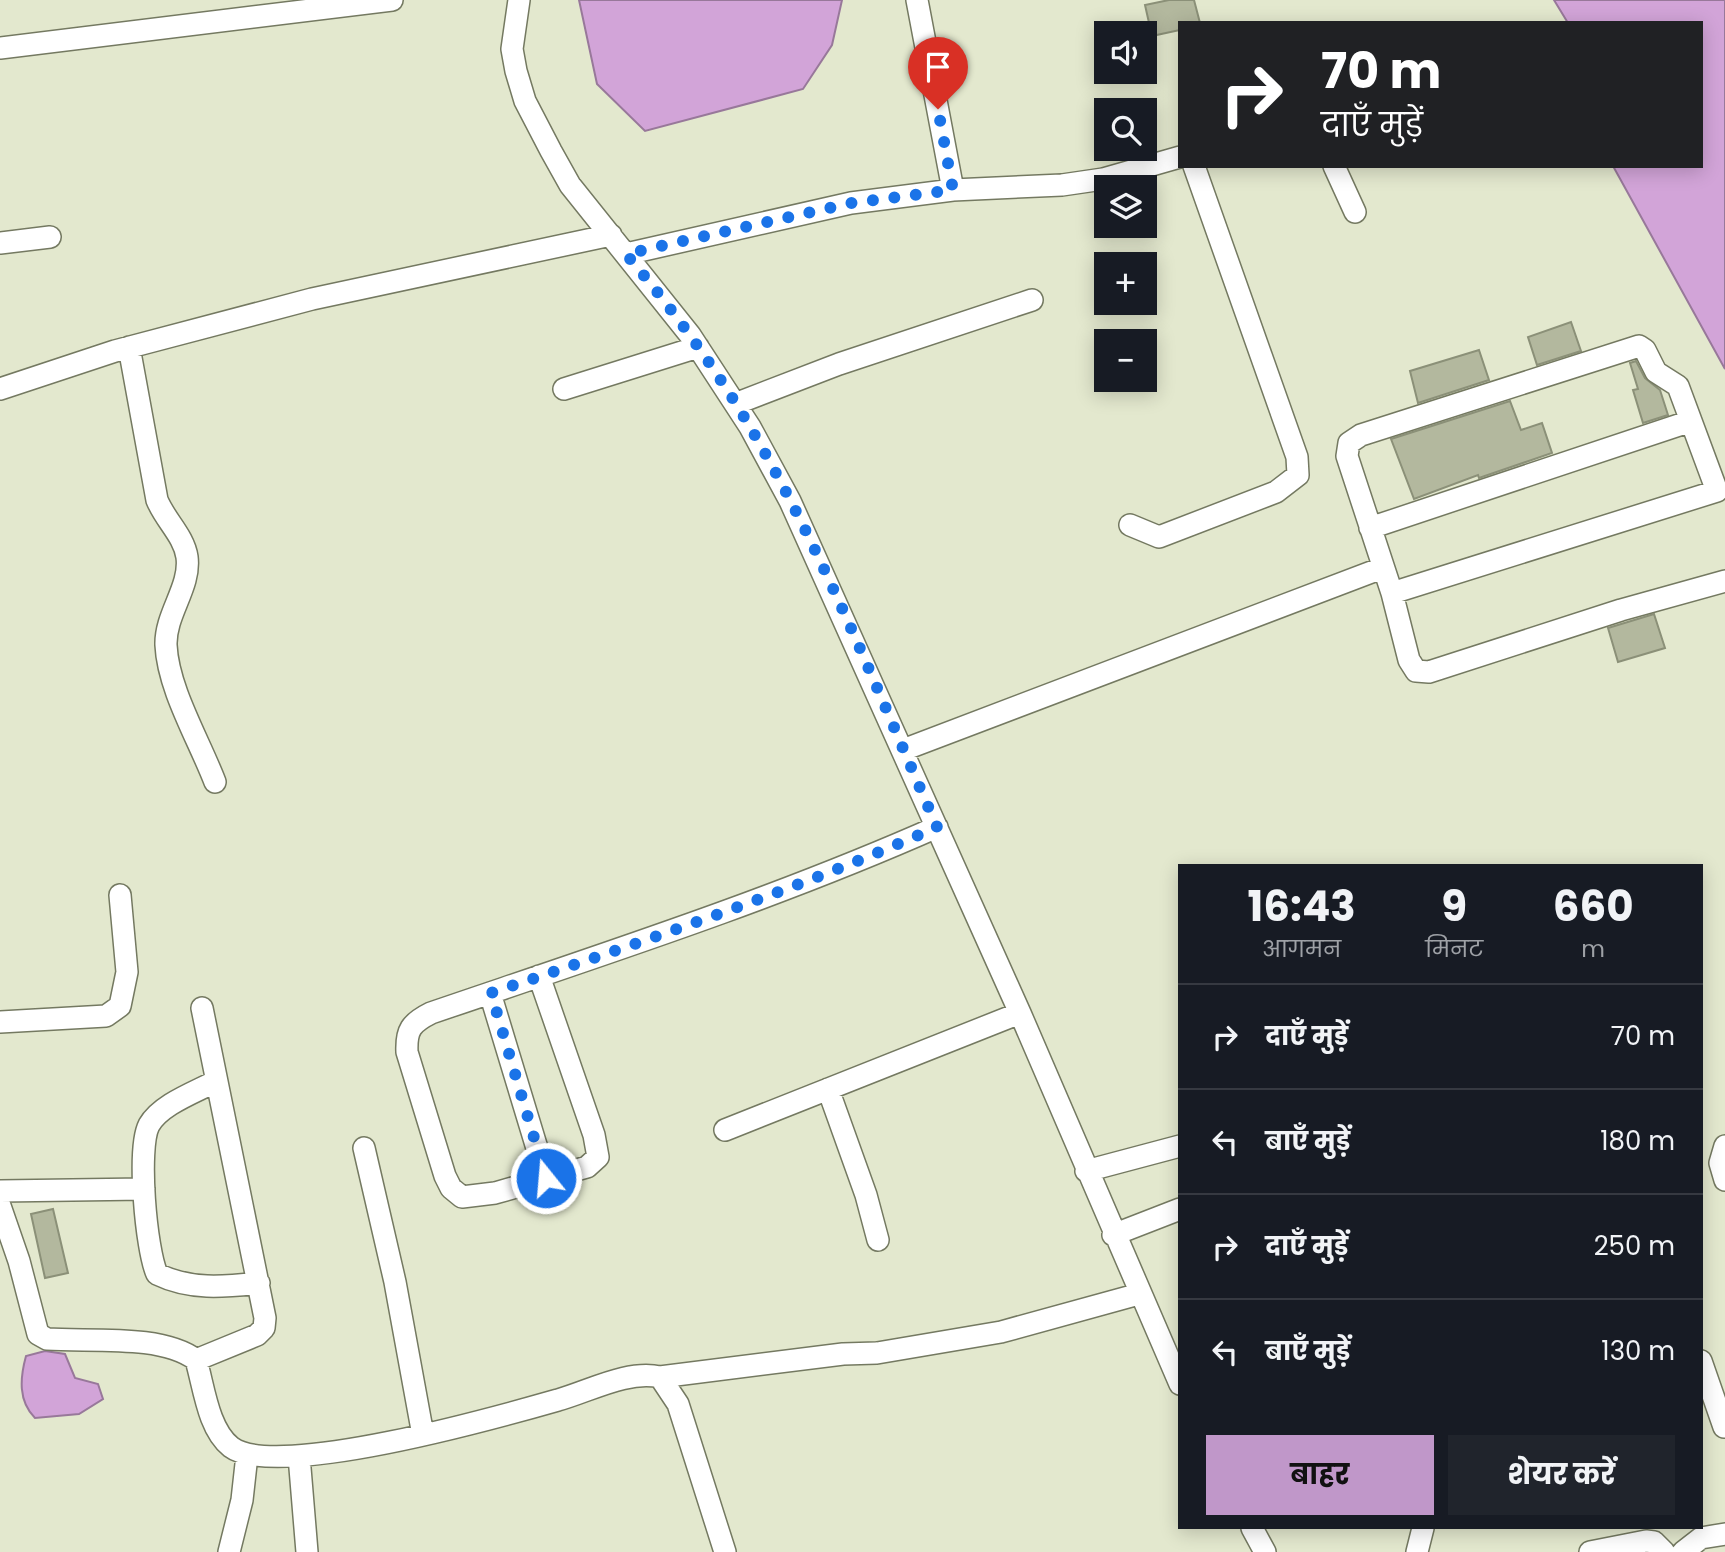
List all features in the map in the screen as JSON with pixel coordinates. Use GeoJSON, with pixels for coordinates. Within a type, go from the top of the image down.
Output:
{"type":"FeatureCollection","features":[{"type":"Feature","properties":{"kind":"street"},"geometry":{"type":"LineString","coordinates":[[0,48],[391,0]]}},
{"type":"Feature","properties":{"kind":"street"},"geometry":{"type":"LineString","coordinates":[[519,0],[512,49],[526,101],[570,185],[698,347],[735,404],[790,501],[1020,1013],[1178,1380]]}},
{"type":"Feature","properties":{"kind":"street"},"geometry":{"type":"LineString","coordinates":[[917,0],[953,190]]}},
{"type":"Feature","properties":{"kind":"street"},"geometry":{"type":"LineString","coordinates":[[626,254],[851,203],[953,190],[1062,185],[1128,173],[1178,158]]}},
{"type":"Feature","properties":{"kind":"street"},"geometry":{"type":"LineString","coordinates":[[1130,525],[1159,537],[1276,492],[1298,475],[1297,457],[1195,168]]}},
{"type":"Feature","properties":{"kind":"street"},"geometry":{"type":"LineString","coordinates":[[1335,168],[1355,212]]}},
{"type":"Feature","properties":{"kind":"street"},"geometry":{"type":"LineString","coordinates":[[0,389],[129,347],[312,299],[547,247],[611,236]]}},
{"type":"Feature","properties":{"kind":"street"},"geometry":{"type":"LineString","coordinates":[[0,243],[50,237]]}},
{"type":"Feature","properties":{"kind":"street"},"geometry":{"type":"LineString","coordinates":[[735,404],[839,364],[1032,300]]}},
{"type":"Feature","properties":{"kind":"street"},"geometry":{"type":"LineString","coordinates":[[1392,593],[1721,490],[1678,386],[1656,372],[1645,350],[1639,346],[1361,435],[1349,443],[1347,456],[1392,593],[1409,660],[1416,671],[1423,673],[1621,610],[1725,581]]}},
{"type":"Feature","properties":{"kind":"street"},"geometry":{"type":"LineString","coordinates":[[129,347],[157,500],[166,521],[182,542],[187,557],[186,573],[169,624],[166,643],[169,670],[215,782]]}},
{"type":"Feature","properties":{"kind":"street"},"geometry":{"type":"LineString","coordinates":[[564,389],[698,347]]}},
{"type":"Feature","properties":{"kind":"street"},"geometry":{"type":"LineString","coordinates":[[1370,528],[1691,421]]}},
{"type":"Feature","properties":{"kind":"street"},"geometry":{"type":"LineString","coordinates":[[903,750],[1382,568]]}},
{"type":"Feature","properties":{"kind":"street"},"geometry":{"type":"LineString","coordinates":[[539,976],[598,1157],[587,1167],[473,1198],[462,1197],[451,1188],[445,1176],[407,1052],[406,1034],[413,1022],[431,1013],[491,993],[539,976],[737,909],[861,861],[937,827]]}},
{"type":"Feature","properties":{"kind":"street"},"geometry":{"type":"LineString","coordinates":[[0,1021],[106,1016],[114,1013],[124,994],[127,972],[120,895]]}},
{"type":"Feature","properties":{"kind":"street"},"geometry":{"type":"LineString","coordinates":[[491,993],[546,1178]]}},
{"type":"Feature","properties":{"kind":"street"},"geometry":{"type":"LineString","coordinates":[[196,1360],[242,1342],[264,1328],[265,1307],[202,1008]]}},
{"type":"Feature","properties":{"kind":"street"},"geometry":{"type":"LineString","coordinates":[[726,1130],[1020,1013]]}},
{"type":"Feature","properties":{"kind":"street"},"geometry":{"type":"LineString","coordinates":[[216,1081],[174,1104],[149,1125],[144,1189],[150,1260],[158,1273],[171,1280],[217,1288],[259,1283]]}},
{"type":"Feature","properties":{"kind":"street"},"geometry":{"type":"LineString","coordinates":[[828,1089],[866,1195],[878,1240]]}},
{"type":"Feature","properties":{"kind":"street"},"geometry":{"type":"LineString","coordinates":[[1725,1146],[1720,1163],[1725,1180]]}},
{"type":"Feature","properties":{"kind":"street"},"geometry":{"type":"LineString","coordinates":[[1086,1171],[1178,1147]]}},
{"type":"Feature","properties":{"kind":"street"},"geometry":{"type":"LineString","coordinates":[[364,1148],[423,1435]]}},
{"type":"Feature","properties":{"kind":"street"},"geometry":{"type":"LineString","coordinates":[[0,1191],[144,1189]]}},
{"type":"Feature","properties":{"kind":"street"},"geometry":{"type":"LineString","coordinates":[[0,1206],[19,1261],[38,1334],[47,1339],[157,1344],[187,1353],[196,1360],[220,1436],[232,1448],[247,1455],[299,1456],[423,1435],[647,1374],[660,1377],[843,1354],[877,1353],[1000,1332],[1139,1294]]}},
{"type":"Feature","properties":{"kind":"street"},"geometry":{"type":"LineString","coordinates":[[1113,1234],[1178,1210]]}},
{"type":"Feature","properties":{"kind":"street"},"geometry":{"type":"LineString","coordinates":[[1703,1367],[1724,1427],[1703,1426]]}},
{"type":"Feature","properties":{"kind":"street"},"geometry":{"type":"LineString","coordinates":[[660,1377],[678,1404],[725,1552]]}},
{"type":"Feature","properties":{"kind":"street"},"geometry":{"type":"LineString","coordinates":[[229,1552],[242,1500],[247,1455]]}},
{"type":"Feature","properties":{"kind":"street"},"geometry":{"type":"LineString","coordinates":[[299,1456],[307,1552]]}},
{"type":"Feature","properties":{"kind":"street"},"geometry":{"type":"LineString","coordinates":[[1253,1529],[1265,1552]]}},
{"type":"Feature","properties":{"kind":"street"},"geometry":{"type":"LineString","coordinates":[[1417,1552],[1423,1529]]}},
{"type":"Feature","properties":{"kind":"street"},"geometry":{"type":"LineString","coordinates":[[1683,1552],[1701,1538],[1725,1534]]}},
{"type":"Feature","properties":{"kind":"street"},"geometry":{"type":"LineString","coordinates":[[1590,1552],[1646,1541],[1654,1542],[1664,1552]]}},
{"type":"Feature","properties":{"kind":"shaded area"},"geometry":{"type":"Polygon","coordinates":[[[579,0],[842,0],[832,45],[803,89],[645,131],[597,84],[579,0]]]}},
{"type":"Feature","properties":{"kind":"shaded area"},"geometry":{"type":"Polygon","coordinates":[[[1554,0],[1725,0],[1725,369],[1614,168],[1703,168],[1703,21],[1567,21],[1554,0]]]}},
{"type":"Feature","properties":{"kind":"shaded area"},"geometry":{"type":"Polygon","coordinates":[[[45,1351],[65,1354],[75,1378],[98,1384],[103,1399],[79,1414],[35,1418],[23,1397],[22,1373],[26,1356],[45,1351]]]}},
{"type":"Feature","properties":{"kind":"building"},"geometry":{"type":"Polygon","coordinates":[[[1169,0],[1194,0],[1199,21],[1178,21],[1178,30],[1157,35],[1157,21],[1149,21],[1145,5],[1169,0]]]}},
{"type":"Feature","properties":{"kind":"building"},"geometry":{"type":"Polygon","coordinates":[[[1571,322],[1581,351],[1537,365],[1528,337],[1571,322]]]}},
{"type":"Feature","properties":{"kind":"building"},"geometry":{"type":"Polygon","coordinates":[[[1479,350],[1489,380],[1418,403],[1410,371],[1479,350]]]}},
{"type":"Feature","properties":{"kind":"building"},"geometry":{"type":"Polygon","coordinates":[[[1636,361],[1645,378],[1660,390],[1668,415],[1643,423],[1633,390],[1638,389],[1630,363],[1636,361]]]}},
{"type":"Feature","properties":{"kind":"building"},"geometry":{"type":"Polygon","coordinates":[[[1510,401],[1521,430],[1542,423],[1552,453],[1479,478],[1478,475],[1414,499],[1391,439],[1510,401]]]}},
{"type":"Feature","properties":{"kind":"building"},"geometry":{"type":"Polygon","coordinates":[[[1654,614],[1665,648],[1618,662],[1608,628],[1654,614]]]}},
{"type":"Feature","properties":{"kind":"building"},"geometry":{"type":"Polygon","coordinates":[[[53,1209],[68,1273],[45,1278],[31,1214],[53,1209]]]}},
{"type":"Feature","properties":{"kind":"route"},"geometry":{"type":"LineString","coordinates":[[546,1178],[491,993],[737,909],[861,861],[937,827],[790,501],[750,427],[690,335],[626,254],[851,203],[953,190],[938,109]]}}]}
